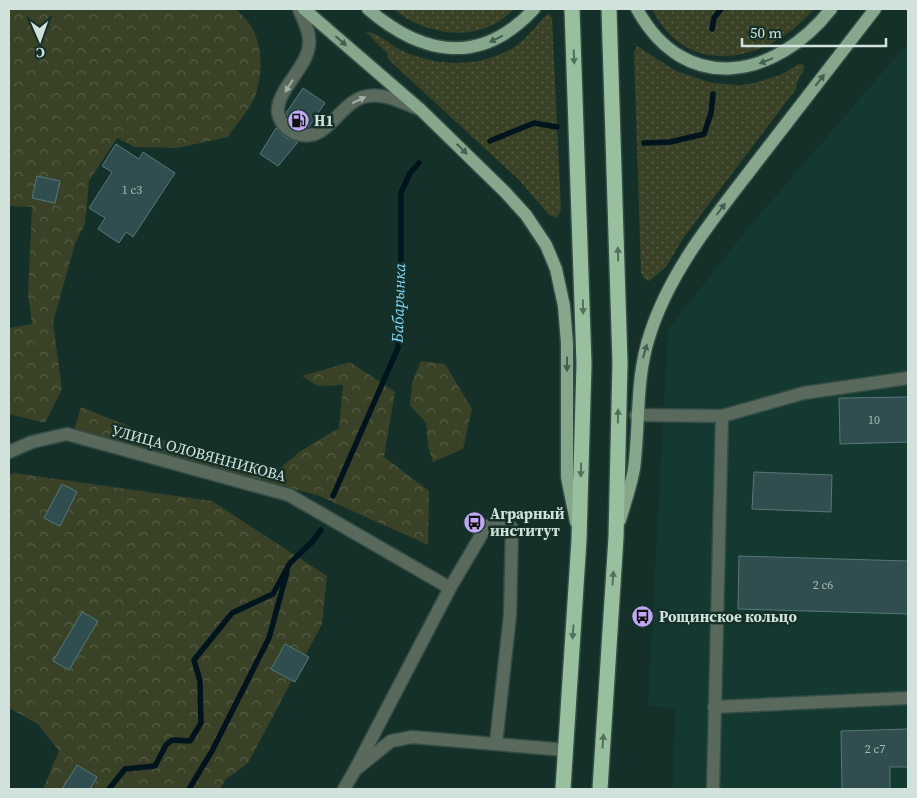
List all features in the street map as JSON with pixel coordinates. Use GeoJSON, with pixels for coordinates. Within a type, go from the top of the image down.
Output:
{"type":"FeatureCollection","features":[{"type":"Feature","properties":{"kind":"highway"},"geometry":{"type":"LineString","coordinates":[[563,789],[579,540],[584,364],[572,9]]}},
{"type":"Feature","properties":{"kind":"highway"},"geometry":{"type":"LineString","coordinates":[[600,789],[616,537],[620,363],[609,9]]}},
{"type":"Feature","properties":{"kind":"main road"},"geometry":{"type":"LineString","coordinates":[[304,9],[421,110],[506,192],[526,215],[546,245],[556,269],[564,306],[568,342],[567,477],[579,540]]}},
{"type":"Feature","properties":{"kind":"main road"},"geometry":{"type":"LineString","coordinates":[[368,9],[388,26],[409,39],[430,46],[449,48],[490,42],[508,33],[534,9]]}},
{"type":"Feature","properties":{"kind":"main road"},"geometry":{"type":"LineString","coordinates":[[637,9],[655,37],[668,48],[697,63],[732,69],[750,67],[770,60],[804,36],[831,9]]}},
{"type":"Feature","properties":{"kind":"main road"},"geometry":{"type":"LineString","coordinates":[[616,537],[634,469],[636,415],[642,358],[660,308],[674,278],[738,186],[875,9]]}},
{"type":"Feature","properties":{"kind":"street"},"geometry":{"type":"LineString","coordinates":[[299,9],[310,43],[307,57],[278,103],[280,119],[290,131],[299,135],[313,136],[323,131],[351,103],[367,96],[390,98],[421,110]]}},
{"type":"Feature","properties":{"kind":"street"},"geometry":{"type":"LineString","coordinates":[[636,415],[722,416],[804,393],[908,378]]}},
{"type":"Feature","properties":{"kind":"street"},"geometry":{"type":"LineString","coordinates":[[713,789],[722,416]]}},
{"type":"Feature","properties":{"kind":"street","name":"УЛИЦА ОЛОВЯННИКОВА"},"geometry":{"type":"LineString","coordinates":[[9,452],[32,442],[67,434],[289,494],[450,588]]}},
{"type":"Feature","properties":{"kind":"street"},"geometry":{"type":"LineString","coordinates":[[344,789],[450,588],[486,527],[502,520],[512,528],[510,615],[496,743]]}},
{"type":"Feature","properties":{"kind":"street"},"geometry":{"type":"LineString","coordinates":[[714,707],[908,698]]}},
{"type":"Feature","properties":{"kind":"street"},"geometry":{"type":"LineString","coordinates":[[355,770],[392,741],[412,737],[566,750]]}},
{"type":"Feature","properties":{"kind":"shaded area"},"geometry":{"type":"Polygon","coordinates":[[[908,43],[908,789],[673,789],[675,708],[648,706],[668,329],[750,226],[908,43]]]}},
{"type":"Feature","properties":{"kind":"green space"},"geometry":{"type":"Polygon","coordinates":[[[9,9],[235,9],[251,26],[259,47],[259,82],[254,100],[228,137],[177,148],[135,147],[117,138],[89,181],[85,224],[76,241],[53,322],[62,389],[45,423],[9,414],[9,328],[32,324],[28,295],[32,207],[9,206],[9,9]]]}},
{"type":"Feature","properties":{"kind":"green space"},"geometry":{"type":"Polygon","coordinates":[[[393,9],[514,9],[501,20],[486,28],[454,33],[422,26],[393,9]]]}},
{"type":"Feature","properties":{"kind":"green space"},"geometry":{"type":"Polygon","coordinates":[[[652,9],[814,9],[796,27],[775,41],[753,51],[730,56],[707,55],[686,47],[667,32],[652,9]]]}},
{"type":"Feature","properties":{"kind":"green space"},"geometry":{"type":"Polygon","coordinates":[[[549,13],[552,18],[561,209],[557,218],[549,215],[519,180],[389,60],[387,53],[366,32],[376,34],[398,49],[417,57],[448,63],[463,63],[493,57],[507,51],[520,43],[549,13]]]}},
{"type":"Feature","properties":{"kind":"green space"},"geometry":{"type":"Polygon","coordinates":[[[637,46],[676,71],[712,83],[740,85],[754,83],[780,75],[799,64],[804,65],[797,81],[796,89],[684,237],[666,267],[649,281],[644,279],[641,272],[634,52],[637,46]]]}},
{"type":"Feature","properties":{"kind":"green space"},"geometry":{"type":"Polygon","coordinates":[[[421,361],[445,364],[472,409],[463,449],[433,462],[428,446],[426,423],[410,405],[412,383],[421,361]]]}},
{"type":"Feature","properties":{"kind":"green space"},"geometry":{"type":"Polygon","coordinates":[[[350,362],[395,392],[384,457],[429,491],[428,545],[317,495],[73,433],[81,407],[229,466],[274,473],[302,450],[339,428],[343,385],[318,386],[302,376],[350,362]]]}},
{"type":"Feature","properties":{"kind":"green space"},"geometry":{"type":"Polygon","coordinates":[[[14,473],[212,501],[327,576],[322,624],[248,763],[226,779],[220,789],[43,789],[59,751],[38,724],[9,708],[9,475],[14,473]]]}},
{"type":"Feature","properties":{"kind":"building"},"geometry":{"type":"Polygon","coordinates":[[[303,88],[325,103],[309,127],[293,123],[286,113],[303,88]]]}},
{"type":"Feature","properties":{"kind":"building"},"geometry":{"type":"Polygon","coordinates":[[[276,128],[286,138],[298,142],[278,166],[260,154],[276,128]]]}},
{"type":"Feature","properties":{"kind":"building"},"geometry":{"type":"Polygon","coordinates":[[[116,144],[139,159],[143,152],[175,173],[133,237],[126,232],[119,243],[98,229],[105,218],[89,208],[112,172],[102,166],[116,144]]]}},
{"type":"Feature","properties":{"kind":"building"},"geometry":{"type":"Polygon","coordinates":[[[37,176],[60,181],[55,203],[32,198],[37,176]]]}},
{"type":"Feature","properties":{"kind":"building"},"geometry":{"type":"Polygon","coordinates":[[[908,397],[908,442],[840,444],[839,398],[908,397]]]}},
{"type":"Feature","properties":{"kind":"building"},"geometry":{"type":"Polygon","coordinates":[[[754,472],[832,475],[831,512],[752,509],[754,472]]]}},
{"type":"Feature","properties":{"kind":"building"},"geometry":{"type":"Polygon","coordinates":[[[62,484],[77,492],[60,526],[44,518],[62,484]]]}},
{"type":"Feature","properties":{"kind":"building"},"geometry":{"type":"Polygon","coordinates":[[[739,556],[908,561],[908,614],[738,609],[739,556]]]}},
{"type":"Feature","properties":{"kind":"building"},"geometry":{"type":"Polygon","coordinates":[[[82,612],[98,621],[69,670],[53,661],[82,612]]]}},
{"type":"Feature","properties":{"kind":"building"},"geometry":{"type":"Polygon","coordinates":[[[285,644],[309,657],[295,682],[271,669],[285,644]]]}},
{"type":"Feature","properties":{"kind":"building"},"geometry":{"type":"Polygon","coordinates":[[[908,729],[908,767],[890,767],[890,789],[842,789],[841,731],[908,729]]]}},
{"type":"Feature","properties":{"kind":"building"},"geometry":{"type":"Polygon","coordinates":[[[77,765],[97,777],[90,789],[62,789],[77,765]]]}},
{"type":"Feature","properties":{"kind":"waterway","name":"Бабарынка"},"geometry":{"type":"LineString","coordinates":[[712,29],[714,18],[721,9]]}},
{"type":"Feature","properties":{"kind":"waterway","name":"Бабарынка"},"geometry":{"type":"LineString","coordinates":[[644,143],[670,142],[704,134],[711,113],[713,94]]}},
{"type":"Feature","properties":{"kind":"waterway","name":"Бабарынка"},"geometry":{"type":"LineString","coordinates":[[490,141],[534,123],[557,127]]}},
{"type":"Feature","properties":{"kind":"waterway","name":"Бабарынка"},"geometry":{"type":"LineString","coordinates":[[333,496],[398,348],[401,289],[401,193],[410,173],[419,163]]}},
{"type":"Feature","properties":{"kind":"waterway","name":"Бабарынка"},"geometry":{"type":"LineString","coordinates":[[109,789],[125,769],[155,766],[166,745],[172,740],[190,741],[201,723],[200,681],[194,660],[232,613],[273,594],[290,563],[312,542],[321,530]]}},
{"type":"Feature","properties":{"kind":"waterway"},"geometry":{"type":"LineString","coordinates":[[189,789],[212,751],[269,638],[287,572]]}},
{"type":"Feature","properties":{"kind":"place","name":"Н1"},"geometry":{"type":"Point","coordinates":[298,120]}},
{"type":"Feature","properties":{"kind":"place","name":"Аграрный институт"},"geometry":{"type":"Point","coordinates":[474,522]}},
{"type":"Feature","properties":{"kind":"place","name":"Рощинское кольцо"},"geometry":{"type":"Point","coordinates":[643,616]}}]}
